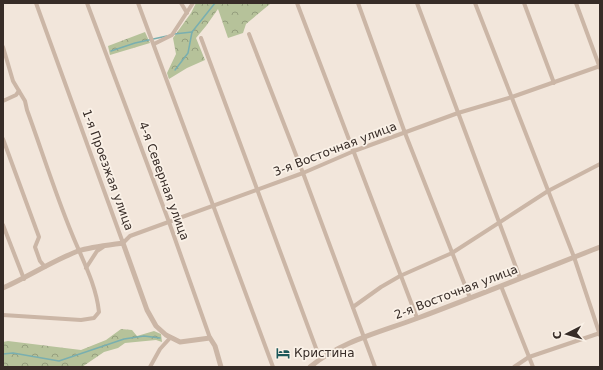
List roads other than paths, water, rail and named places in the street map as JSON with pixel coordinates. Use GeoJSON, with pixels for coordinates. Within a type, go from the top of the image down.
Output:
{"type":"FeatureCollection","features":[{"type":"Feature","properties":{"kind":"street","name":"1-я Проезжая улица"},"geometry":{"type":"LineString","coordinates":[[36,3],[152,321],[170,338]]}},
{"type":"Feature","properties":{"kind":"street","name":"4-я Северная улица"},"geometry":{"type":"LineString","coordinates":[[86,3],[169,222],[210,338],[215,346],[220,367]]}},
{"type":"Feature","properties":{"kind":"street"},"geometry":{"type":"LineString","coordinates":[[138,3],[273,367]]}},
{"type":"Feature","properties":{"kind":"street"},"geometry":{"type":"LineString","coordinates":[[181,3],[187,13]]}},
{"type":"Feature","properties":{"kind":"street"},"geometry":{"type":"LineString","coordinates":[[154,44],[172,35],[193,3]]}},
{"type":"Feature","properties":{"kind":"street"},"geometry":{"type":"LineString","coordinates":[[297,3],[417,318]]}},
{"type":"Feature","properties":{"kind":"street"},"geometry":{"type":"LineString","coordinates":[[358,3],[405,133],[470,298]]}},
{"type":"Feature","properties":{"kind":"street"},"geometry":{"type":"LineString","coordinates":[[417,3],[520,278]]}},
{"type":"Feature","properties":{"kind":"street"},"geometry":{"type":"LineString","coordinates":[[475,3],[574,257],[600,333],[529,357],[514,367]]}},
{"type":"Feature","properties":{"kind":"street"},"geometry":{"type":"LineString","coordinates":[[524,3],[554,83]]}},
{"type":"Feature","properties":{"kind":"street"},"geometry":{"type":"LineString","coordinates":[[576,3],[600,67]]}},
{"type":"Feature","properties":{"kind":"street"},"geometry":{"type":"LineString","coordinates":[[249,34],[303,173],[375,367]]}},
{"type":"Feature","properties":{"kind":"street"},"geometry":{"type":"LineString","coordinates":[[201,38],[320,359]]}},
{"type":"Feature","properties":{"kind":"street"},"geometry":{"type":"LineString","coordinates":[[3,47],[13,81],[26,102],[32,125],[98,300],[99,312],[94,318],[81,320],[3,315]]}},
{"type":"Feature","properties":{"kind":"street","name":"3-я Восточная улица"},"geometry":{"type":"LineString","coordinates":[[3,288],[79,251],[123,243],[130,236],[303,173],[354,151],[458,113],[512,97],[600,67]]}},
{"type":"Feature","properties":{"kind":"street"},"geometry":{"type":"LineString","coordinates":[[3,101],[16,95],[19,91]]}},
{"type":"Feature","properties":{"kind":"street"},"geometry":{"type":"LineString","coordinates":[[3,139],[39,236],[35,247],[40,260],[45,267]]}},
{"type":"Feature","properties":{"kind":"street"},"geometry":{"type":"LineString","coordinates":[[353,307],[381,287],[400,276],[452,253],[499,221],[548,191],[600,164]]}},
{"type":"Feature","properties":{"kind":"street"},"geometry":{"type":"LineString","coordinates":[[3,225],[24,279]]}},
{"type":"Feature","properties":{"kind":"street"},"geometry":{"type":"LineString","coordinates":[[86,268],[97,251],[103,247]]}},
{"type":"Feature","properties":{"kind":"street","name":"2-я Восточная улица"},"geometry":{"type":"LineString","coordinates":[[310,367],[335,349],[600,247]]}},
{"type":"Feature","properties":{"kind":"street"},"geometry":{"type":"LineString","coordinates":[[501,286],[533,367]]}},
{"type":"Feature","properties":{"kind":"street"},"geometry":{"type":"LineString","coordinates":[[150,367],[160,349],[170,338],[180,342],[210,338]]}},
{"type":"Feature","properties":{"kind":"street","name":"2-я Восточная улица"},"geometry":{"type":"LineString","coordinates":[[315,367],[320,359]]}},
{"type":"Feature","properties":{"kind":"waterway"},"geometry":{"type":"LineString","coordinates":[[175,70],[188,53],[192,32],[215,3]]}},
{"type":"Feature","properties":{"kind":"waterway"},"geometry":{"type":"LineString","coordinates":[[174,34],[192,32]]}},
{"type":"Feature","properties":{"kind":"waterway"},"geometry":{"type":"LineString","coordinates":[[111,51],[135,43],[167,36]]}},
{"type":"Feature","properties":{"kind":"waterway"},"geometry":{"type":"LineString","coordinates":[[3,354],[13,353],[59,361],[124,339],[144,336],[160,338]]}},
{"type":"Feature","properties":{"kind":"place","name":"Кристина"},"geometry":{"type":"Point","coordinates":[283,353]}}]}
